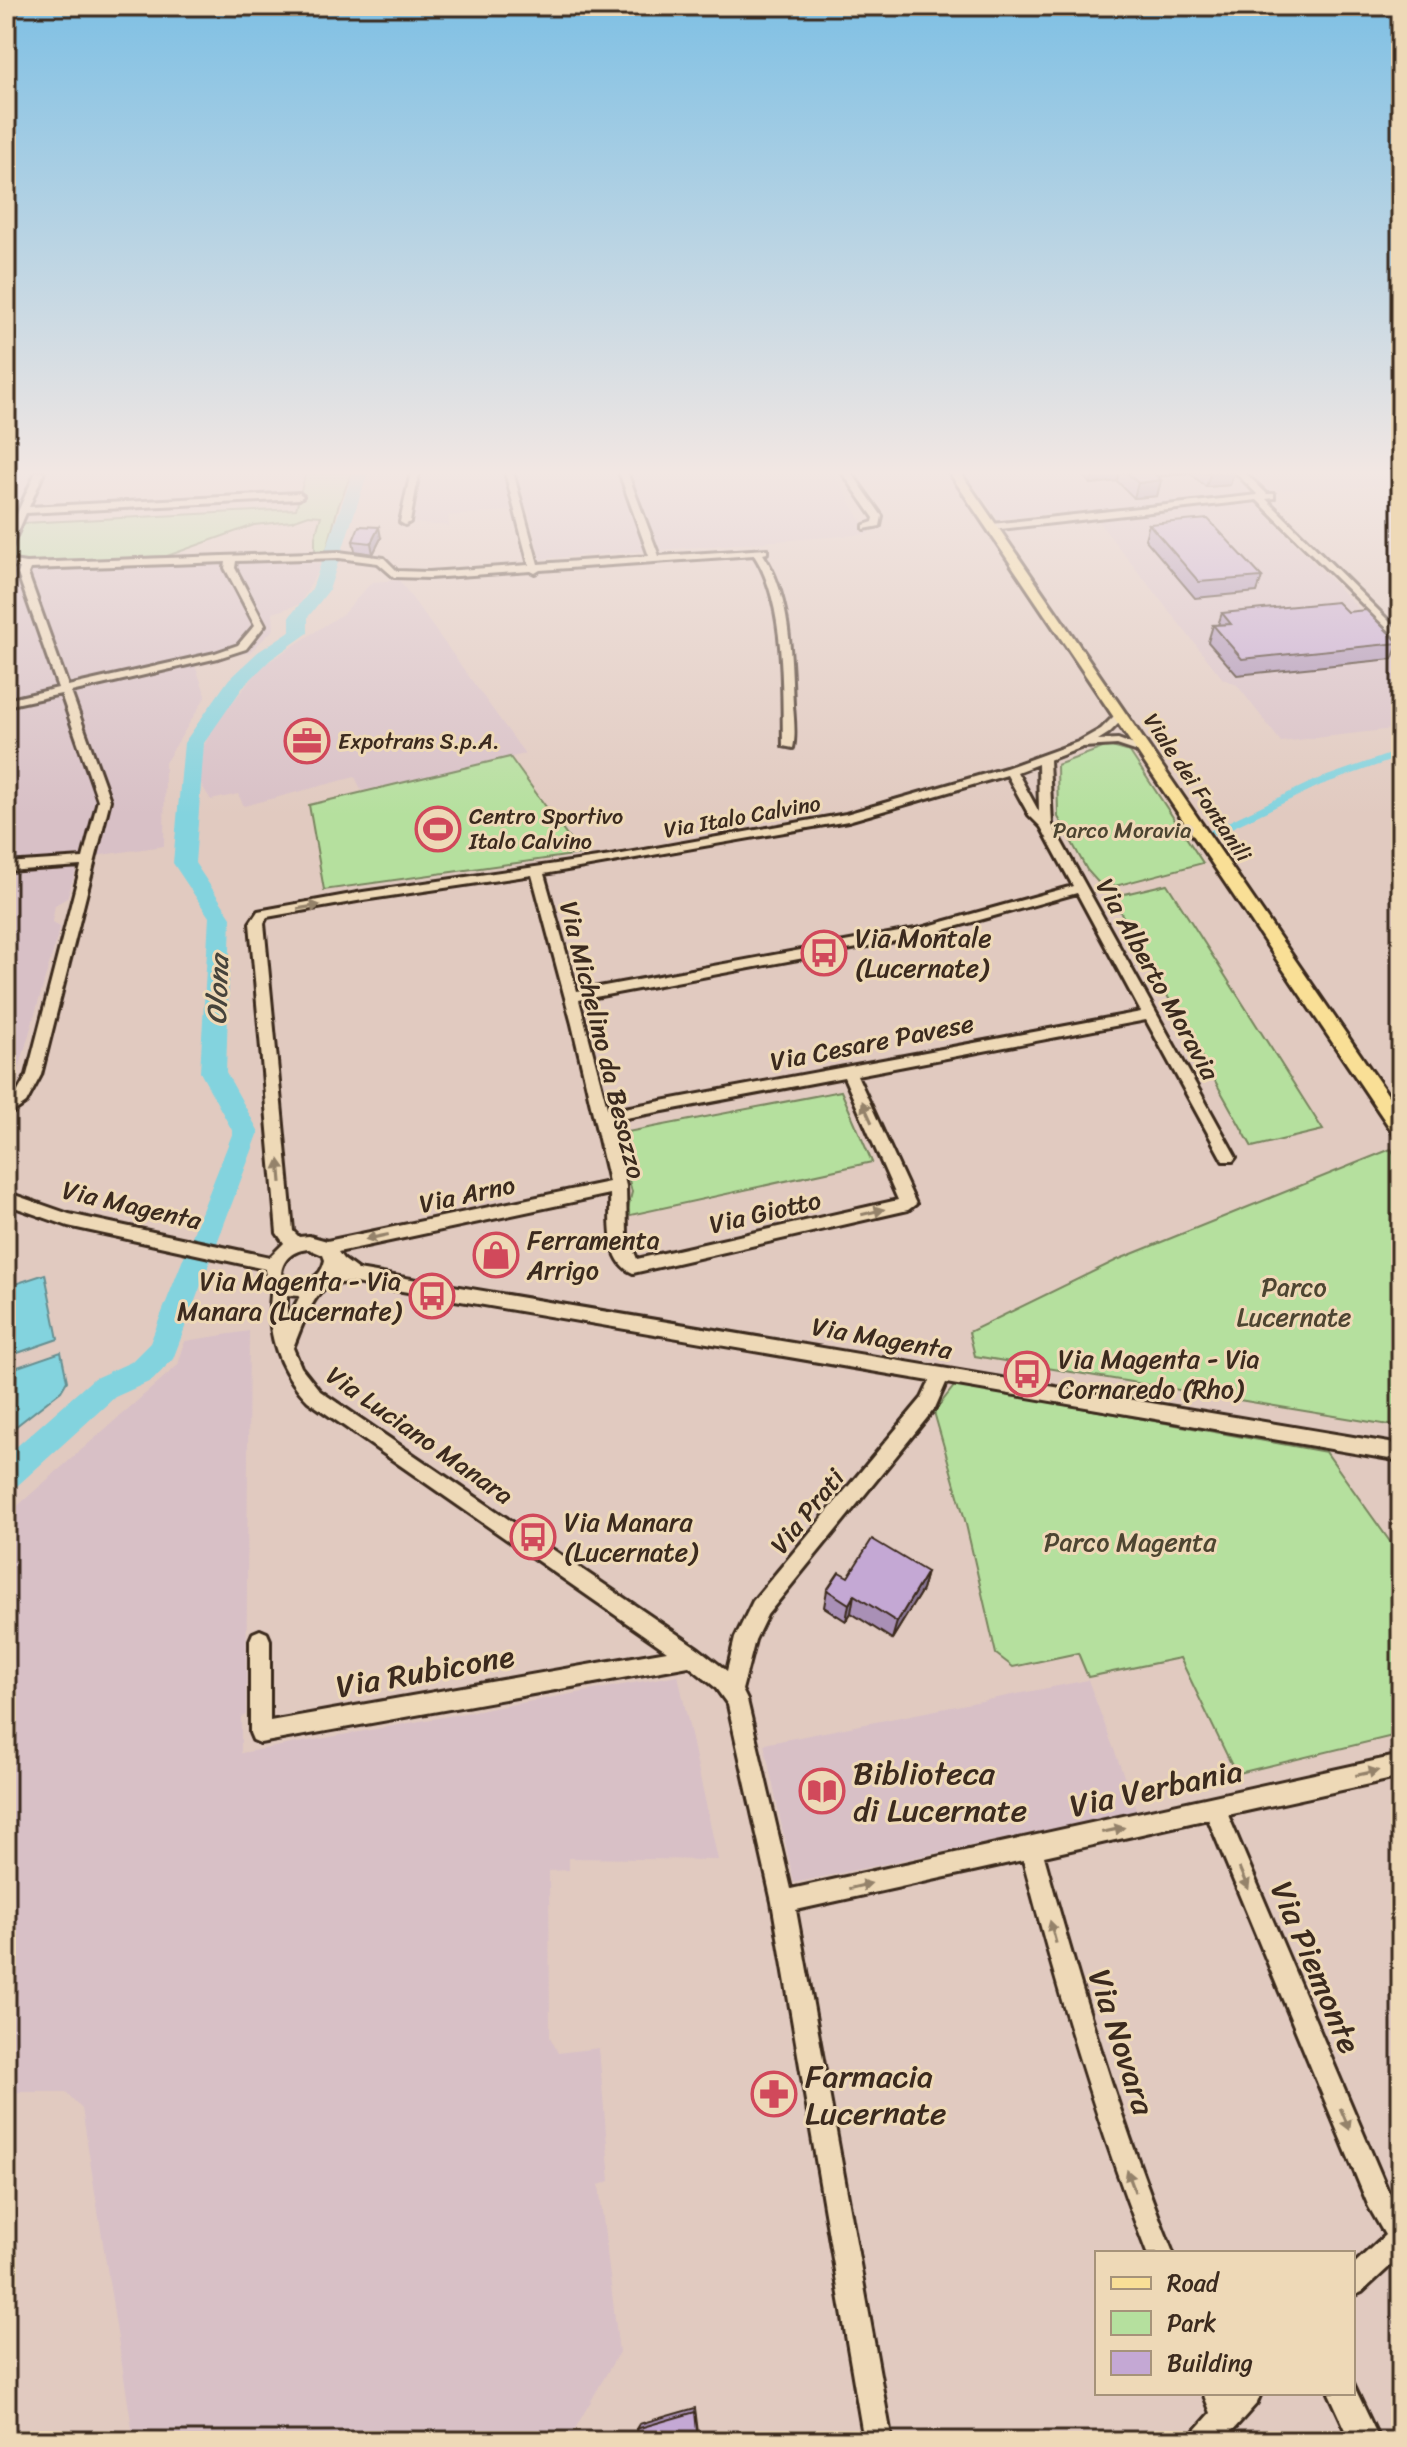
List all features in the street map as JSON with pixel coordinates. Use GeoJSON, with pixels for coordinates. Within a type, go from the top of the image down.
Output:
{"type":"FeatureCollection","features":[{"type":"Feature","properties":{"kind":"main road","name":"Viale dei Fontanili"},"geometry":{"type":"LineString","coordinates":[[1032,586],[1401,1129]]}},
{"type":"Feature","properties":{"kind":"street"},"geometry":{"type":"LineString","coordinates":[[6,1112],[29,1089],[34,1075],[104,795],[27,586]]}},
{"type":"Feature","properties":{"kind":"street"},"geometry":{"type":"LineString","coordinates":[[6,703],[242,647],[260,625],[240,586]]}},
{"type":"Feature","properties":{"kind":"street"},"geometry":{"type":"LineString","coordinates":[[774,586],[786,666],[789,746]]}},
{"type":"Feature","properties":{"kind":"street"},"geometry":{"type":"LineString","coordinates":[[1350,586],[1401,639]]}},
{"type":"Feature","properties":{"kind":"street"},"geometry":{"type":"LineString","coordinates":[[1082,744],[1105,731],[1120,716]]}},
{"type":"Feature","properties":{"kind":"street"},"geometry":{"type":"LineString","coordinates":[[1082,744],[1118,742],[1144,751]]}},
{"type":"Feature","properties":{"kind":"street","name":"Via Italo Calvino"},"geometry":{"type":"LineString","coordinates":[[296,1245],[285,1233],[257,923],[260,917],[848,817],[1010,770],[1082,744]]}},
{"type":"Feature","properties":{"kind":"street","name":"Via Alberto Moravia"},"geometry":{"type":"LineString","coordinates":[[1043,758],[1046,825]]}},
{"type":"Feature","properties":{"kind":"street","name":"Via Alberto Moravia"},"geometry":{"type":"LineString","coordinates":[[1010,770],[1035,815],[1046,825],[1228,1157]]}},
{"type":"Feature","properties":{"kind":"street"},"geometry":{"type":"LineString","coordinates":[[6,867],[87,862]]}},
{"type":"Feature","properties":{"kind":"street","name":"Via Michelino da Besozzo"},"geometry":{"type":"LineString","coordinates":[[537,871],[603,1117],[618,1186],[617,1219],[627,1260],[633,1266]]}},
{"type":"Feature","properties":{"kind":"street"},"geometry":{"type":"LineString","coordinates":[[571,997],[922,932],[1080,888]]}},
{"type":"Feature","properties":{"kind":"street","name":"Via Cesare Pavese"},"geometry":{"type":"LineString","coordinates":[[603,1117],[1150,1015]]}},
{"type":"Feature","properties":{"kind":"street","name":"Via Giotto"},"geometry":{"type":"LineString","coordinates":[[633,1266],[908,1204],[848,1071]]}},
{"type":"Feature","properties":{"kind":"street"},"geometry":{"type":"LineString","coordinates":[[6,1126],[34,1088],[34,1075]]}},
{"type":"Feature","properties":{"kind":"street","name":"Via Arno"},"geometry":{"type":"LineString","coordinates":[[325,1267],[618,1186]]}},
{"type":"Feature","properties":{"kind":"street","name":"Via Magenta"},"geometry":{"type":"LineString","coordinates":[[6,1198],[68,1220],[188,1246],[276,1260]]}},
{"type":"Feature","properties":{"kind":"street"},"geometry":{"type":"LineString","coordinates":[[314,1243],[325,1267],[294,1290],[279,1285],[273,1275],[276,1260],[296,1245],[314,1243]]}},
{"type":"Feature","properties":{"kind":"street"},"geometry":{"type":"LineString","coordinates":[[285,1346],[300,1310],[325,1267]]}},
{"type":"Feature","properties":{"kind":"street","name":"Via Magenta"},"geometry":{"type":"LineString","coordinates":[[325,1267],[355,1276],[1401,1453]]}},
{"type":"Feature","properties":{"kind":"street","name":"Via Luciano Manara"},"geometry":{"type":"LineString","coordinates":[[279,1285],[277,1328],[280,1341],[285,1346],[292,1368],[314,1396],[697,1659],[732,1690]]}},
{"type":"Feature","properties":{"kind":"street","name":"Via Prati"},"geometry":{"type":"LineString","coordinates":[[732,1690],[745,1638],[760,1608],[929,1403],[941,1375]]}},
{"type":"Feature","properties":{"kind":"street","name":"Via Rubicone"},"geometry":{"type":"LineString","coordinates":[[260,1640],[260,1733],[697,1659]]}},
{"type":"Feature","properties":{"kind":"street"},"geometry":{"type":"LineString","coordinates":[[732,1690],[783,1902],[878,2441]]}},
{"type":"Feature","properties":{"kind":"street","name":"Via Verbania"},"geometry":{"type":"LineString","coordinates":[[783,1902],[1401,1766]]}},
{"type":"Feature","properties":{"kind":"street","name":"Via Piemonte"},"geometry":{"type":"LineString","coordinates":[[1214,1807],[1378,2198],[1401,2238]]}},
{"type":"Feature","properties":{"kind":"street","name":"Via Novara"},"geometry":{"type":"LineString","coordinates":[[1031,1848],[1067,1985],[1131,2183],[1159,2251]]}},
{"type":"Feature","properties":{"kind":"street"},"geometry":{"type":"LineString","coordinates":[[1355,2281],[1401,2238]]}},
{"type":"Feature","properties":{"kind":"street"},"geometry":{"type":"LineString","coordinates":[[1205,2441],[1222,2405],[1243,2395]]}},
{"type":"Feature","properties":{"kind":"street"},"geometry":{"type":"LineString","coordinates":[[1344,2395],[1366,2441]]}},
{"type":"Feature","properties":{"kind":"shaded area"},"geometry":{"type":"Polygon","coordinates":[[[6,586],[310,586],[300,604],[273,613],[274,629],[250,652],[195,665],[206,696],[165,763],[164,846],[80,858],[67,898],[55,905],[52,922],[60,927],[17,1076],[6,1097],[6,848],[13,829],[6,829],[6,586]]]}},
{"type":"Feature","properties":{"kind":"shaded area"},"geometry":{"type":"Polygon","coordinates":[[[368,586],[403,586],[525,754],[362,791],[355,777],[244,806],[238,794],[211,800],[199,781],[204,745],[214,725],[262,666],[344,613],[368,586]]]}},
{"type":"Feature","properties":{"kind":"shaded area"},"geometry":{"type":"Polygon","coordinates":[[[1149,586],[1337,586],[1401,652],[1401,728],[1281,742],[1237,685],[1223,679],[1149,586]]]}},
{"type":"Feature","properties":{"kind":"shaded area"},"geometry":{"type":"Polygon","coordinates":[[[249,1331],[246,1715],[241,1717],[241,1753],[678,1675],[718,1860],[569,1858],[569,1870],[549,1871],[550,2037],[558,2053],[599,2048],[610,2181],[599,2185],[619,2352],[568,2441],[134,2441],[82,2109],[66,2092],[6,2092],[6,1516],[178,1365],[185,1341],[249,1331]]]}},
{"type":"Feature","properties":{"kind":"shaded area"},"geometry":{"type":"Polygon","coordinates":[[[1088,1680],[1137,1811],[794,1883],[764,1744],[1088,1680]]]}},
{"type":"Feature","properties":{"kind":"green space","name":"Parco Moravia"},"geometry":{"type":"Polygon","coordinates":[[[1108,746],[1130,752],[1203,863],[1104,889],[1087,870],[1058,817],[1057,765],[1108,746]]]}},
{"type":"Feature","properties":{"kind":"green space","name":"Centro Sportivo Italo Calvino"},"geometry":{"type":"Polygon","coordinates":[[[510,757],[580,854],[324,890],[309,805],[510,757]]]}},
{"type":"Feature","properties":{"kind":"green space"},"geometry":{"type":"Polygon","coordinates":[[[1167,884],[1323,1130],[1252,1147],[1112,897],[1167,884]]]}},
{"type":"Feature","properties":{"kind":"green space"},"geometry":{"type":"Polygon","coordinates":[[[841,1091],[872,1162],[626,1216],[632,1192],[617,1134],[841,1091]]]}},
{"type":"Feature","properties":{"kind":"green space","name":"Parco Lucernate"},"geometry":{"type":"Polygon","coordinates":[[[1391,1149],[1401,1164],[1401,1427],[975,1356],[969,1332],[1117,1260],[1391,1149]]]}},
{"type":"Feature","properties":{"kind":"green space","name":"Parco Magenta"},"geometry":{"type":"Polygon","coordinates":[[[955,1385],[1326,1452],[1401,1557],[1401,1734],[1239,1773],[1235,1772],[1180,1658],[1088,1677],[1078,1653],[1013,1667],[996,1654],[965,1520],[934,1412],[955,1385]]]}},
{"type":"Feature","properties":{"kind":"water"},"geometry":{"type":"Polygon","coordinates":[[[45,1274],[58,1339],[6,1357],[6,1287],[45,1274]]]}},
{"type":"Feature","properties":{"kind":"water"},"geometry":{"type":"Polygon","coordinates":[[[61,1352],[67,1381],[61,1391],[6,1434],[6,1371],[61,1352]]]}},
{"type":"Feature","properties":{"kind":"building"},"geometry":{"type":"Polygon","coordinates":[[[1337,602],[1347,612],[1366,610],[1399,643],[1242,659],[1213,625],[1231,624],[1222,613],[1337,602]]]}},
{"type":"Feature","properties":{"kind":"building"},"geometry":{"type":"Polygon","coordinates":[[[872,1539],[927,1572],[897,1622],[854,1595],[849,1604],[827,1590],[839,1572],[848,1577],[872,1539]]]}},
{"type":"Feature","properties":{"kind":"building"},"geometry":{"type":"Polygon","coordinates":[[[695,2412],[698,2441],[638,2441],[636,2429],[695,2412]]]}},
{"type":"Feature","properties":{"kind":"waterway","name":"Olona"},"geometry":{"type":"LineString","coordinates":[[6,1476],[104,1388],[142,1371],[162,1350],[246,1132],[213,1072],[220,917],[184,863],[194,743],[236,683],[264,656],[299,633],[299,616],[321,586]]}},
{"type":"Feature","properties":{"kind":"waterway"},"geometry":{"type":"LineString","coordinates":[[1215,831],[1317,783],[1401,753]]}},
{"type":"Feature","properties":{"kind":"place","name":"Expotrans S.p.A."},"geometry":{"type":"Point","coordinates":[307,741]}},
{"type":"Feature","properties":{"kind":"place","name":"Centro Sportivo Italo Calvino"},"geometry":{"type":"Point","coordinates":[438,829]}},
{"type":"Feature","properties":{"kind":"place","name":"Via Montale (Lucernate)"},"geometry":{"type":"Point","coordinates":[824,953]}},
{"type":"Feature","properties":{"kind":"place","name":"Ferramenta Arrigo"},"geometry":{"type":"Point","coordinates":[496,1255]}},
{"type":"Feature","properties":{"kind":"place","name":"Via Magenta - Via Manara (Lucernate)"},"geometry":{"type":"Point","coordinates":[432,1296]}},
{"type":"Feature","properties":{"kind":"place","name":"Via Magenta - Via Cornaredo (Rho)"},"geometry":{"type":"Point","coordinates":[1027,1374]}},
{"type":"Feature","properties":{"kind":"place","name":"Via Manara (Lucernate)"},"geometry":{"type":"Point","coordinates":[533,1537]}},
{"type":"Feature","properties":{"kind":"place","name":"Biblioteca di Lucernate"},"geometry":{"type":"Point","coordinates":[822,1791]}},
{"type":"Feature","properties":{"kind":"place","name":"Farmacia Lucernate"},"geometry":{"type":"Point","coordinates":[774,2094]}}]}
